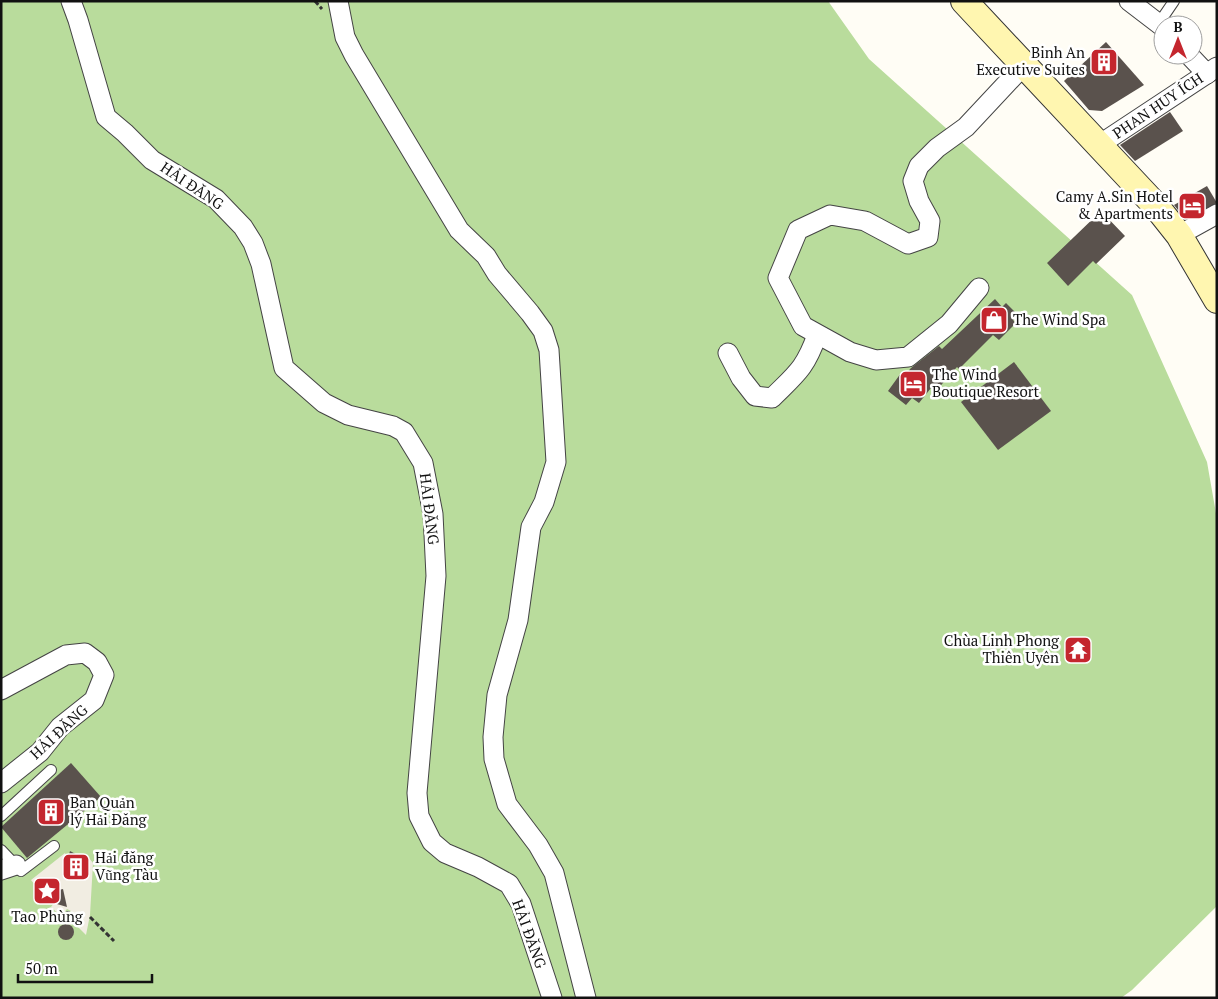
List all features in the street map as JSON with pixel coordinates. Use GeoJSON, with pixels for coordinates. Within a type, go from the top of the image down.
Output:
{"type":"FeatureCollection","features":[{"type":"Feature","properties":{"kind":"main road"},"geometry":{"type":"LineString","coordinates":[[964,1],[1156,206],[1179,235],[1217,300]]}},
{"type":"Feature","properties":{"kind":"street","name":"HẢI ĐĂNG"},"geometry":{"type":"LineString","coordinates":[[71,1],[106,117],[152,160],[216,199],[243,227],[253,243],[261,264],[284,368],[324,403],[348,415],[393,426],[404,432],[423,463],[433,514],[436,576],[417,793],[420,816],[432,842],[445,854],[478,867],[509,884],[521,904],[552,998]]}},
{"type":"Feature","properties":{"kind":"street"},"geometry":{"type":"LineString","coordinates":[[338,1],[345,37],[354,56],[460,230],[486,256],[497,274],[530,313],[543,331],[550,350],[556,462],[544,502],[531,527],[518,620],[497,695],[493,737],[494,759],[507,804],[538,845],[554,873],[586,998]]}},
{"type":"Feature","properties":{"kind":"street"},"geometry":{"type":"LineString","coordinates":[[1129,1],[1153,19]]}},
{"type":"Feature","properties":{"kind":"street"},"geometry":{"type":"LineString","coordinates":[[979,288],[949,324],[908,357],[876,360],[850,352],[803,326],[778,278],[798,230],[830,215],[865,221],[908,244],[928,237],[930,221],[919,201],[913,180],[919,166],[937,148],[966,127],[1024,65]]}},
{"type":"Feature","properties":{"kind":"street","name":"PHAN HUY ÍCH"},"geometry":{"type":"LineString","coordinates":[[1099,145],[1212,71]]}},
{"type":"Feature","properties":{"kind":"street"},"geometry":{"type":"LineString","coordinates":[[1179,235],[1217,214]]}},
{"type":"Feature","properties":{"kind":"street"},"geometry":{"type":"LineString","coordinates":[[728,354],[741,378],[755,396],[772,398],[792,380],[809,358],[817,335]]}},
{"type":"Feature","properties":{"kind":"street","name":"HẢI ĐĂNG"},"geometry":{"type":"LineString","coordinates":[[1,690],[66,655],[85,653],[97,662],[104,675],[94,700],[60,727],[40,752],[1,783]]}},
{"type":"Feature","properties":{"kind":"lane"},"geometry":{"type":"LineString","coordinates":[[1166,15],[1174,1]]}},
{"type":"Feature","properties":{"kind":"lane"},"geometry":{"type":"LineString","coordinates":[[1,816],[51,770]]}},
{"type":"Feature","properties":{"kind":"lane"},"geometry":{"type":"LineString","coordinates":[[1,850],[8,867],[20,871],[54,846]]}},
{"type":"Feature","properties":{"kind":"path"},"geometry":{"type":"LineString","coordinates":[[68,911],[68,922]]}},
{"type":"Feature","properties":{"kind":"path"},"geometry":{"type":"LineString","coordinates":[[90,917],[114,941]]}},
{"type":"Feature","properties":{"kind":"green space"},"geometry":{"type":"Polygon","coordinates":[[[1,1],[828,1],[869,59],[1132,295],[1207,462],[1217,519],[1217,906],[1132,990],[1121,998],[1,998],[1,1]]]}},
{"type":"Feature","properties":{"kind":"shaded area"},"geometry":{"type":"Polygon","coordinates":[[[65,853],[68,859],[67,871],[74,877],[80,876],[85,872],[89,858],[93,863],[90,915],[86,935],[68,917],[71,911],[67,909],[61,916],[51,907],[54,903],[64,901],[64,894],[54,891],[48,901],[31,880],[65,853]]]}},
{"type":"Feature","properties":{"kind":"building","name":"Binh An Executive Suites"},"geometry":{"type":"Polygon","coordinates":[[[1106,42],[1144,85],[1102,111],[1089,110],[1064,81],[1106,42]]]}},
{"type":"Feature","properties":{"kind":"building"},"geometry":{"type":"Polygon","coordinates":[[[1170,112],[1183,131],[1135,161],[1120,145],[1170,112]]]}},
{"type":"Feature","properties":{"kind":"building","name":"Camy A.Sin Hotel & Apartments"},"geometry":{"type":"Polygon","coordinates":[[[1207,186],[1217,203],[1185,219],[1174,205],[1207,186]]]}},
{"type":"Feature","properties":{"kind":"building"},"geometry":{"type":"Polygon","coordinates":[[[1101,211],[1125,236],[1096,264],[1093,261],[1068,286],[1047,263],[1101,211]]]}},
{"type":"Feature","properties":{"kind":"building"},"geometry":{"type":"Polygon","coordinates":[[[995,299],[1002,307],[1006,303],[1018,315],[1013,320],[1016,323],[999,340],[993,335],[959,369],[957,367],[935,392],[931,388],[919,403],[912,398],[906,405],[888,391],[901,373],[904,376],[911,368],[939,346],[942,349],[995,299]]]}},
{"type":"Feature","properties":{"kind":"building"},"geometry":{"type":"Polygon","coordinates":[[[1014,362],[1051,411],[998,450],[961,402],[1014,362]]]}},
{"type":"Feature","properties":{"kind":"building","name":"Ban Quản lý Hải Đăng"},"geometry":{"type":"Polygon","coordinates":[[[71,763],[101,797],[27,858],[1,827],[71,763]]]}},
{"type":"Feature","properties":{"kind":"building","name":"Hải đăng Vũng Tàu"},"geometry":{"type":"Polygon","coordinates":[[[70,851],[83,858],[86,863],[86,870],[80,876],[70,876],[67,871],[66,865],[70,851]]]}},
{"type":"Feature","properties":{"kind":"building"},"geometry":{"type":"Polygon","coordinates":[[[63,889],[67,907],[50,902],[54,891],[63,889]]]}},
{"type":"Feature","properties":{"kind":"building"},"geometry":{"type":"Polygon","coordinates":[[[66,924],[72,926],[74,932],[72,938],[66,940],[60,938],[58,932],[60,926],[66,924]]]}},
{"type":"Feature","properties":{"kind":"place","name":"Binh An Executive Suites"},"geometry":{"type":"Point","coordinates":[1104,62]}},
{"type":"Feature","properties":{"kind":"place","name":"Camy A.Sin Hotel & Apartments"},"geometry":{"type":"Point","coordinates":[1192,206]}},
{"type":"Feature","properties":{"kind":"place","name":"The Wind Spa"},"geometry":{"type":"Point","coordinates":[994,320]}},
{"type":"Feature","properties":{"kind":"place","name":"The Wind Boutique Resort"},"geometry":{"type":"Point","coordinates":[913,384]}},
{"type":"Feature","properties":{"kind":"place","name":"Chùa Linh Phong Thiên Uyên"},"geometry":{"type":"Point","coordinates":[1078,650]}},
{"type":"Feature","properties":{"kind":"place","name":"Ban Quản lý Hải Đăng"},"geometry":{"type":"Point","coordinates":[51,812]}},
{"type":"Feature","properties":{"kind":"place","name":"Hải đăng Vũng Tàu"},"geometry":{"type":"Point","coordinates":[76,867]}},
{"type":"Feature","properties":{"kind":"place","name":"Tao Phùng"},"geometry":{"type":"Point","coordinates":[47,891]}}]}
